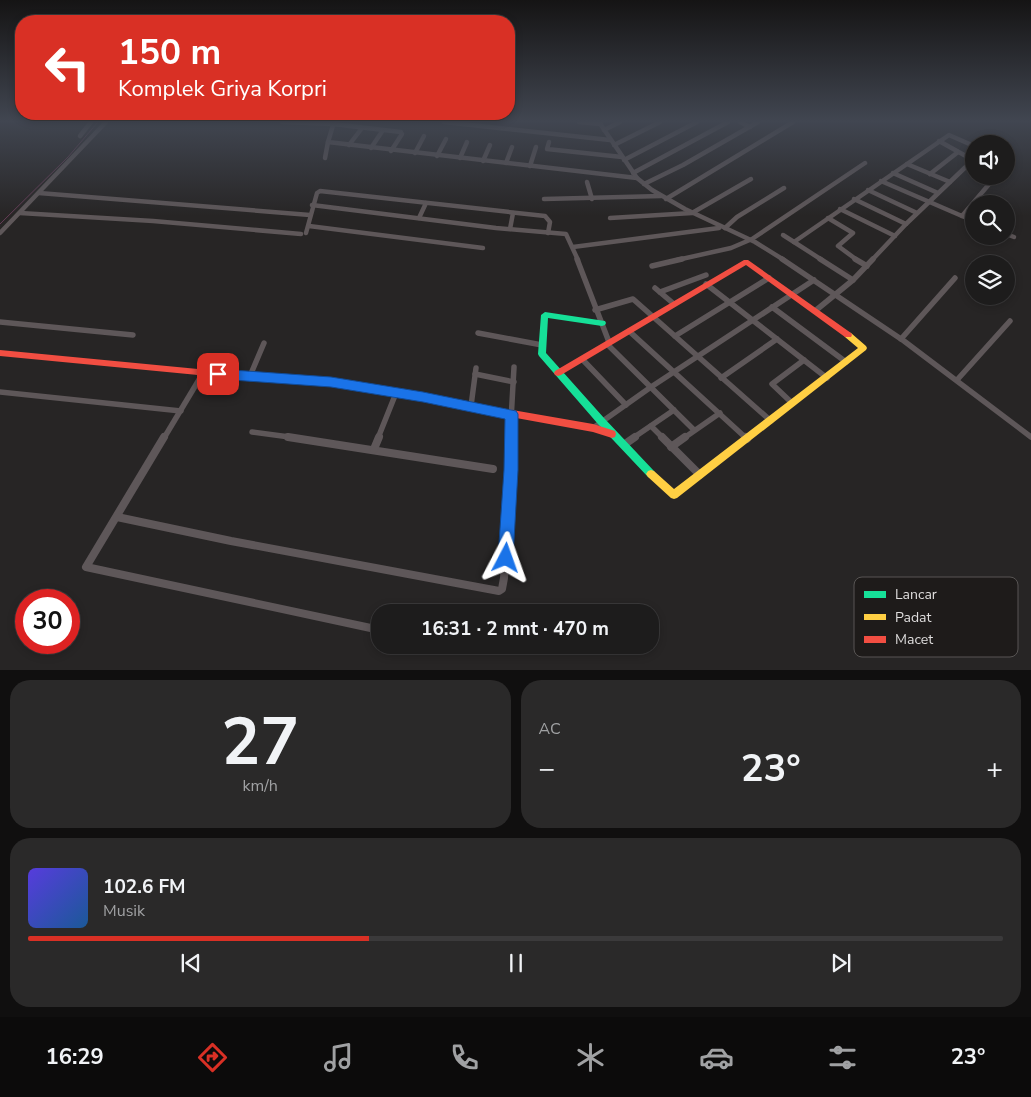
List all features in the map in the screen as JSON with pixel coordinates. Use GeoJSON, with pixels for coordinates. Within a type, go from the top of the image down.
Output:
{"type":"FeatureCollection","features":[{"type":"Feature","properties":{"kind":"street"},"geometry":{"type":"LineString","coordinates":[[0,233],[3,227],[76,153]]}},
{"type":"Feature","properties":{"kind":"street"},"geometry":{"type":"LineString","coordinates":[[325,158],[326,153]]}},
{"type":"Feature","properties":{"kind":"street"},"geometry":{"type":"LineString","coordinates":[[417,153],[635,175],[673,153]]}},
{"type":"Feature","properties":{"kind":"street"},"geometry":{"type":"LineString","coordinates":[[460,158],[462,153]]}},
{"type":"Feature","properties":{"kind":"street"},"geometry":{"type":"LineString","coordinates":[[484,161],[487,153]]}},
{"type":"Feature","properties":{"kind":"street"},"geometry":{"type":"LineString","coordinates":[[506,163],[510,153]]}},
{"type":"Feature","properties":{"kind":"street"},"geometry":{"type":"LineString","coordinates":[[530,166],[532,153]]}},
{"type":"Feature","properties":{"kind":"street"},"geometry":{"type":"LineString","coordinates":[[583,153],[623,158],[633,153]]}},
{"type":"Feature","properties":{"kind":"street"},"geometry":{"type":"LineString","coordinates":[[620,153],[644,184],[692,212],[752,239],[901,339],[1031,437]]}},
{"type":"Feature","properties":{"kind":"street"},"geometry":{"type":"LineString","coordinates":[[644,184],[703,153]]}},
{"type":"Feature","properties":{"kind":"street"},"geometry":{"type":"LineString","coordinates":[[544,199],[664,197],[739,153]]}},
{"type":"Feature","properties":{"kind":"street"},"geometry":{"type":"LineString","coordinates":[[794,242],[922,153]]}},
{"type":"Feature","properties":{"kind":"street"},"geometry":{"type":"LineString","coordinates":[[930,174],[956,153]]}},
{"type":"Feature","properties":{"kind":"street"},"geometry":{"type":"LineString","coordinates":[[652,266],[731,248],[752,239],[865,163]]}},
{"type":"Feature","properties":{"kind":"street"},"geometry":{"type":"LineString","coordinates":[[907,164],[950,182]]}},
{"type":"Feature","properties":{"kind":"street"},"geometry":{"type":"LineString","coordinates":[[815,311],[853,280],[906,224],[965,167]]}},
{"type":"Feature","properties":{"kind":"street"},"geometry":{"type":"LineString","coordinates":[[893,173],[938,193]]}},
{"type":"Feature","properties":{"kind":"street"},"geometry":{"type":"LineString","coordinates":[[610,218],[692,212],[751,180]]}},
{"type":"Feature","properties":{"kind":"street"},"geometry":{"type":"LineString","coordinates":[[881,181],[965,217]]}},
{"type":"Feature","properties":{"kind":"street"},"geometry":{"type":"LineString","coordinates":[[587,182],[592,199]]}},
{"type":"Feature","properties":{"kind":"street"},"geometry":{"type":"LineString","coordinates":[[962,216],[988,185]]}},
{"type":"Feature","properties":{"kind":"street"},"geometry":{"type":"LineString","coordinates":[[725,228],[737,217],[784,188]]}},
{"type":"Feature","properties":{"kind":"street"},"geometry":{"type":"LineString","coordinates":[[868,190],[917,213]]}},
{"type":"Feature","properties":{"kind":"street"},"geometry":{"type":"LineString","coordinates":[[20,212],[304,233],[309,226],[312,206],[317,193],[320,191],[548,217],[550,222],[548,233]]}},
{"type":"Feature","properties":{"kind":"street"},"geometry":{"type":"LineString","coordinates":[[39,193],[310,215]]}},
{"type":"Feature","properties":{"kind":"street"},"geometry":{"type":"LineString","coordinates":[[854,199],[906,224]]}},
{"type":"Feature","properties":{"kind":"street"},"geometry":{"type":"LineString","coordinates":[[419,218],[426,203]]}},
{"type":"Feature","properties":{"kind":"street"},"geometry":{"type":"LineString","coordinates":[[312,206],[510,230],[566,234],[573,248],[595,310],[602,323],[608,343],[694,430]]}},
{"type":"Feature","properties":{"kind":"street"},"geometry":{"type":"LineString","coordinates":[[840,209],[895,236]]}},
{"type":"Feature","properties":{"kind":"street"},"geometry":{"type":"LineString","coordinates":[[510,230],[513,213]]}},
{"type":"Feature","properties":{"kind":"street"},"geometry":{"type":"LineString","coordinates":[[828,218],[853,233],[838,246],[839,248],[867,266]]}},
{"type":"Feature","properties":{"kind":"street"},"geometry":{"type":"LineString","coordinates":[[309,226],[483,248]]}},
{"type":"Feature","properties":{"kind":"street"},"geometry":{"type":"LineString","coordinates":[[573,248],[718,228]]}},
{"type":"Feature","properties":{"kind":"street"},"geometry":{"type":"LineString","coordinates":[[783,235],[853,280]]}},
{"type":"Feature","properties":{"kind":"street"},"geometry":{"type":"LineString","coordinates":[[558,373],[746,262],[862,346],[862,350],[674,495],[601,421],[558,373],[542,354],[545,315],[602,323]]}},
{"type":"Feature","properties":{"kind":"street"},"geometry":{"type":"LineString","coordinates":[[660,292],[706,275]]}},
{"type":"Feature","properties":{"kind":"street"},"geometry":{"type":"LineString","coordinates":[[674,336],[769,278]]}},
{"type":"Feature","properties":{"kind":"street"},"geometry":{"type":"LineString","coordinates":[[901,339],[955,278]]}},
{"type":"Feature","properties":{"kind":"street"},"geometry":{"type":"LineString","coordinates":[[593,428],[650,387],[814,280]]}},
{"type":"Feature","properties":{"kind":"street"},"geometry":{"type":"LineString","coordinates":[[706,284],[827,378]]}},
{"type":"Feature","properties":{"kind":"street"},"geometry":{"type":"LineString","coordinates":[[655,288],[674,304]]}},
{"type":"Feature","properties":{"kind":"street"},"geometry":{"type":"LineString","coordinates":[[595,310],[631,298],[771,421]]}},
{"type":"Feature","properties":{"kind":"street"},"geometry":{"type":"LineString","coordinates":[[772,307],[846,362]]}},
{"type":"Feature","properties":{"kind":"street"},"geometry":{"type":"LineString","coordinates":[[957,380],[1010,321]]}},
{"type":"Feature","properties":{"kind":"street"},"geometry":{"type":"LineString","coordinates":[[0,322],[133,335]]}},
{"type":"Feature","properties":{"kind":"street"},"geometry":{"type":"LineString","coordinates":[[629,330],[747,439]]}},
{"type":"Feature","properties":{"kind":"street"},"geometry":{"type":"LineString","coordinates":[[478,333],[542,345]]}},
{"type":"Feature","properties":{"kind":"street"},"geometry":{"type":"LineString","coordinates":[[721,378],[777,339]]}},
{"type":"Feature","properties":{"kind":"street"},"geometry":{"type":"LineString","coordinates":[[250,376],[264,343]]}},
{"type":"Feature","properties":{"kind":"street"},"geometry":{"type":"LineString","coordinates":[[0,353],[203,373],[331,382],[593,428],[614,434]]}},
{"type":"Feature","properties":{"kind":"street"},"geometry":{"type":"LineString","coordinates":[[582,359],[626,405]]}},
{"type":"Feature","properties":{"kind":"street"},"geometry":{"type":"LineString","coordinates":[[792,403],[772,384],[804,360]]}},
{"type":"Feature","properties":{"kind":"street"},"geometry":{"type":"LineString","coordinates":[[117,517],[232,541],[499,591],[503,586],[505,568],[511,480],[511,414],[514,366]]}},
{"type":"Feature","properties":{"kind":"street"},"geometry":{"type":"LineString","coordinates":[[471,406],[476,371],[514,382]]}},
{"type":"Feature","properties":{"kind":"street"},"geometry":{"type":"LineString","coordinates":[[203,373],[87,568],[371,628]]}},
{"type":"Feature","properties":{"kind":"street"},"geometry":{"type":"LineString","coordinates":[[0,392],[181,411]]}},
{"type":"Feature","properties":{"kind":"street"},"geometry":{"type":"LineString","coordinates":[[374,449],[396,393]]}},
{"type":"Feature","properties":{"kind":"street"},"geometry":{"type":"LineString","coordinates":[[625,444],[674,410]]}},
{"type":"Feature","properties":{"kind":"street"},"geometry":{"type":"LineString","coordinates":[[671,447],[720,414]]}},
{"type":"Feature","properties":{"kind":"street"},"geometry":{"type":"LineString","coordinates":[[651,426],[700,475]]}},
{"type":"Feature","properties":{"kind":"street"},"geometry":{"type":"LineString","coordinates":[[252,432],[374,449],[493,469]]}},
{"type":"Feature","properties":{"kind":"waterway"},"geometry":{"type":"LineString","coordinates":[[0,224],[71,153]]}},
{"type":"Feature","properties":{"kind":"traffic: fast"},"geometry":{"type":"LineString","coordinates":[[602,323],[545,315],[542,354],[651,474]]}},
{"type":"Feature","properties":{"kind":"traffic: fast"},"geometry":{"type":"LineString","coordinates":[[198,372],[331,382],[384,391]]}},
{"type":"Feature","properties":{"kind":"traffic: slow"},"geometry":{"type":"LineString","coordinates":[[651,474],[674,495],[863,348],[848,335]]}},
{"type":"Feature","properties":{"kind":"traffic: jam"},"geometry":{"type":"LineString","coordinates":[[558,373],[746,262],[848,335]]}},
{"type":"Feature","properties":{"kind":"traffic: jam"},"geometry":{"type":"LineString","coordinates":[[0,353],[198,372]]}},
{"type":"Feature","properties":{"kind":"traffic: jam"},"geometry":{"type":"LineString","coordinates":[[384,391],[593,428],[612,434]]}},
{"type":"Feature","properties":{"kind":"route"},"geometry":{"type":"LineString","coordinates":[[218,374],[331,382],[511,414],[510,499],[506,558]]}}]}
